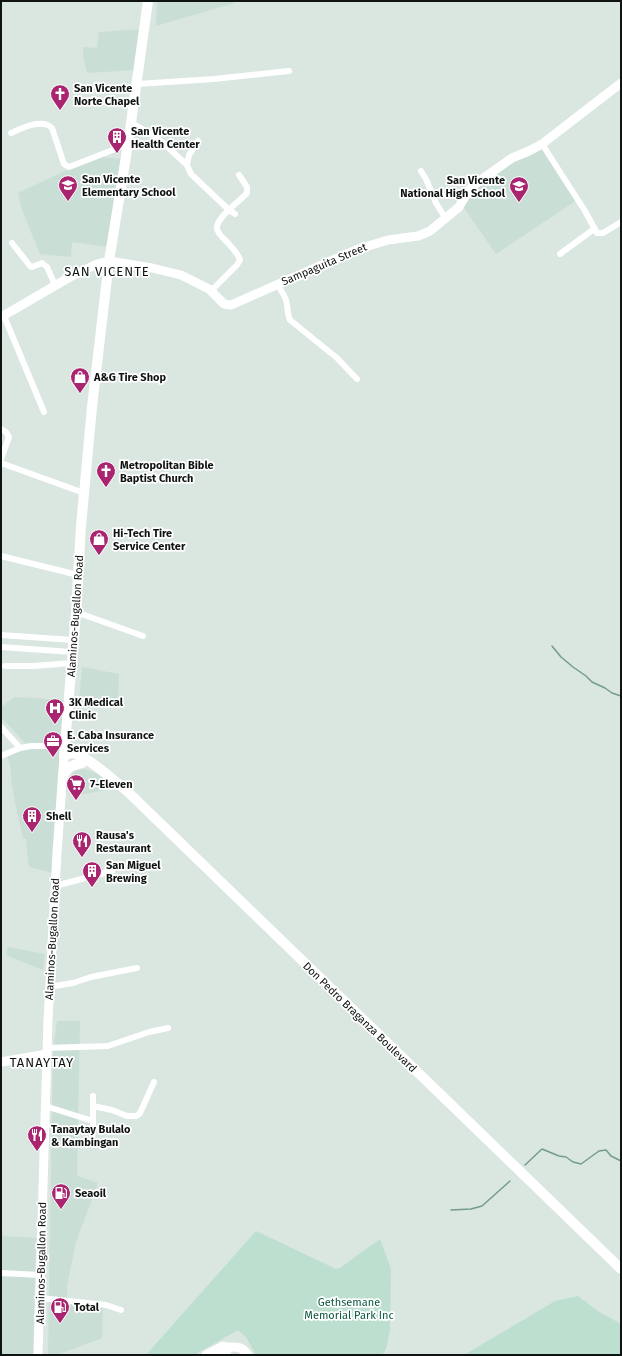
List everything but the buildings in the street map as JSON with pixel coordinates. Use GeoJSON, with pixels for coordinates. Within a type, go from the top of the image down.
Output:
{"type":"FeatureCollection","features":[{"type":"Feature","properties":{"kind":"main road","name":"Alaminos-Bugallon Road"},"geometry":{"type":"LineString","coordinates":[[64,747],[92,406],[109,261],[137,84],[148,1]]}},
{"type":"Feature","properties":{"kind":"main road","name":"Don Pedro Braganza Boulevard"},"geometry":{"type":"LineString","coordinates":[[64,747],[86,762],[98,768],[128,792],[621,1269]]}},
{"type":"Feature","properties":{"kind":"main road"},"geometry":{"type":"LineString","coordinates":[[64,747],[78,753],[86,762]]}},
{"type":"Feature","properties":{"kind":"main road"},"geometry":{"type":"LineString","coordinates":[[63,776],[67,768],[73,764],[86,762]]}},
{"type":"Feature","properties":{"kind":"street"},"geometry":{"type":"LineString","coordinates":[[137,84],[214,79],[289,70]]}},
{"type":"Feature","properties":{"kind":"street","name":"Sampaguita Street"},"geometry":{"type":"LineString","coordinates":[[109,261],[152,268],[182,275],[199,283],[211,291],[224,304],[231,305],[368,245],[388,240],[418,236],[430,231],[446,219],[458,207],[470,190],[478,182],[512,158],[530,151],[542,144],[621,83]]}},
{"type":"Feature","properties":{"kind":"street"},"geometry":{"type":"LineString","coordinates":[[131,123],[147,131],[164,143],[187,165],[191,174],[235,214]]}},
{"type":"Feature","properties":{"kind":"street"},"geometry":{"type":"LineString","coordinates":[[11,133],[36,125],[48,124],[52,128],[64,164],[69,167],[128,144]]}},
{"type":"Feature","properties":{"kind":"street"},"geometry":{"type":"LineString","coordinates":[[187,165],[189,155],[198,141]]}},
{"type":"Feature","properties":{"kind":"street"},"geometry":{"type":"LineString","coordinates":[[542,144],[585,211],[597,233],[601,234],[621,222]]}},
{"type":"Feature","properties":{"kind":"street"},"geometry":{"type":"LineString","coordinates":[[420,171],[426,179],[436,203],[446,219]]}},
{"type":"Feature","properties":{"kind":"street"},"geometry":{"type":"LineString","coordinates":[[211,291],[237,265],[240,260],[235,250],[221,236],[217,229],[220,220],[247,193],[247,187],[239,175]]}},
{"type":"Feature","properties":{"kind":"street"},"geometry":{"type":"LineString","coordinates":[[560,254],[594,229]]}},
{"type":"Feature","properties":{"kind":"street"},"geometry":{"type":"LineString","coordinates":[[12,243],[30,266],[45,265],[55,285]]}},
{"type":"Feature","properties":{"kind":"street"},"geometry":{"type":"LineString","coordinates":[[44,412],[2,317],[55,285],[102,262],[109,261]]}},
{"type":"Feature","properties":{"kind":"street"},"geometry":{"type":"LineString","coordinates":[[277,284],[286,301],[290,320],[337,358],[357,379]]}},
{"type":"Feature","properties":{"kind":"street"},"geometry":{"type":"LineString","coordinates":[[1,429],[6,432],[9,437],[1,459]]}},
{"type":"Feature","properties":{"kind":"street"},"geometry":{"type":"LineString","coordinates":[[1,463],[84,493]]}},
{"type":"Feature","properties":{"kind":"street"},"geometry":{"type":"LineString","coordinates":[[1,556],[78,575]]}},
{"type":"Feature","properties":{"kind":"street"},"geometry":{"type":"LineString","coordinates":[[76,612],[143,636]]}},
{"type":"Feature","properties":{"kind":"street"},"geometry":{"type":"LineString","coordinates":[[1,635],[73,640]]}},
{"type":"Feature","properties":{"kind":"street"},"geometry":{"type":"LineString","coordinates":[[1,646],[72,652]]}},
{"type":"Feature","properties":{"kind":"street"},"geometry":{"type":"LineString","coordinates":[[5,666],[34,666],[72,663]]}},
{"type":"Feature","properties":{"kind":"street"},"geometry":{"type":"LineString","coordinates":[[1,727],[20,748]]}},
{"type":"Feature","properties":{"kind":"street"},"geometry":{"type":"LineString","coordinates":[[1,756],[20,748],[31,746],[64,747]]}},
{"type":"Feature","properties":{"kind":"street","name":"Alaminos-Bugallon Road"},"geometry":{"type":"LineString","coordinates":[[38,1355],[49,987],[64,747]]}},
{"type":"Feature","properties":{"kind":"street"},"geometry":{"type":"LineString","coordinates":[[55,886],[112,872]]}},
{"type":"Feature","properties":{"kind":"street"},"geometry":{"type":"LineString","coordinates":[[49,987],[137,968]]}},
{"type":"Feature","properties":{"kind":"street"},"geometry":{"type":"LineString","coordinates":[[1,1062],[47,1051],[108,1046],[149,1032],[168,1028]]}},
{"type":"Feature","properties":{"kind":"street"},"geometry":{"type":"LineString","coordinates":[[93,1106],[112,1110],[127,1116],[136,1116],[140,1113],[154,1082]]}},
{"type":"Feature","properties":{"kind":"street"},"geometry":{"type":"LineString","coordinates":[[92,1139],[93,1096]]}},
{"type":"Feature","properties":{"kind":"street"},"geometry":{"type":"LineString","coordinates":[[45,1106],[93,1121]]}},
{"type":"Feature","properties":{"kind":"street"},"geometry":{"type":"LineString","coordinates":[[1,1273],[40,1275]]}},
{"type":"Feature","properties":{"kind":"street"},"geometry":{"type":"LineString","coordinates":[[40,1298],[106,1305],[121,1310]]}},
{"type":"Feature","properties":{"kind":"street"},"geometry":{"type":"LineString","coordinates":[[206,1355],[223,1346],[225,1352],[239,1347],[248,1355]]}},
{"type":"Feature","properties":{"kind":"shaded area"},"geometry":{"type":"Polygon","coordinates":[[[157,1],[233,1],[234,3],[156,26],[157,1]]]}},
{"type":"Feature","properties":{"kind":"shaded area"},"geometry":{"type":"Polygon","coordinates":[[[142,29],[136,70],[87,73],[83,47],[97,48],[99,32],[142,29]]]}},
{"type":"Feature","properties":{"kind":"shaded area","name":"San Vicente National High School"},"geometry":{"type":"Polygon","coordinates":[[[542,148],[577,200],[496,254],[462,205],[481,183],[509,162],[542,148]]]}},
{"type":"Feature","properties":{"kind":"shaded area","name":"San Vicente Elementary School"},"geometry":{"type":"Polygon","coordinates":[[[100,157],[121,159],[109,247],[72,242],[71,257],[40,254],[22,210],[18,193],[78,165],[100,157]]]}},
{"type":"Feature","properties":{"kind":"shaded area"},"geometry":{"type":"Polygon","coordinates":[[[82,667],[119,674],[118,699],[79,702],[82,667]]]}},
{"type":"Feature","properties":{"kind":"shaded area"},"geometry":{"type":"Polygon","coordinates":[[[15,697],[66,700],[53,873],[29,867],[26,839],[23,838],[16,807],[10,765],[7,756],[25,749],[26,744],[1,717],[1,707],[15,697]]]}},
{"type":"Feature","properties":{"kind":"shaded area"},"geometry":{"type":"Polygon","coordinates":[[[85,769],[100,775],[116,788],[73,796],[72,774],[76,771],[85,769]]]}},
{"type":"Feature","properties":{"kind":"shaded area"},"geometry":{"type":"Polygon","coordinates":[[[8,947],[45,954],[43,970],[6,955],[8,947]]]}},
{"type":"Feature","properties":{"kind":"shaded area"},"geometry":{"type":"Polygon","coordinates":[[[57,1021],[80,1021],[77,1176],[98,1183],[76,1242],[67,1286],[67,1300],[103,1302],[102,1338],[57,1355],[48,1355],[53,1053],[57,1021]]]}},
{"type":"Feature","properties":{"kind":"shaded area"},"geometry":{"type":"Polygon","coordinates":[[[1,1236],[36,1238],[33,1355],[1,1355],[1,1236]]]}},
{"type":"Feature","properties":{"kind":"green space","name":"Gethsemane Memorial Park Inc"},"geometry":{"type":"Polygon","coordinates":[[[256,1231],[336,1269],[340,1268],[380,1239],[391,1269],[390,1330],[386,1349],[382,1355],[256,1355],[246,1337],[238,1330],[194,1355],[146,1355],[256,1231]]]}},
{"type":"Feature","properties":{"kind":"green space"},"geometry":{"type":"Polygon","coordinates":[[[578,1296],[599,1312],[621,1324],[621,1355],[464,1355],[555,1301],[578,1296]]]}},
{"type":"Feature","properties":{"kind":"waterway"},"geometry":{"type":"LineString","coordinates":[[552,646],[561,657],[592,682],[612,693],[621,696]]}},
{"type":"Feature","properties":{"kind":"waterway"},"geometry":{"type":"LineString","coordinates":[[525,1165],[542,1149],[581,1164],[599,1151],[606,1150],[611,1156],[621,1161]]}},
{"type":"Feature","properties":{"kind":"waterway"},"geometry":{"type":"LineString","coordinates":[[451,1210],[471,1209],[482,1206],[510,1181]]}},
{"type":"Feature","properties":{"kind":"place","name":"San Vicente Norte Chapel"},"geometry":{"type":"Point","coordinates":[60,111]}},
{"type":"Feature","properties":{"kind":"place","name":"San Vicente Health Center"},"geometry":{"type":"Point","coordinates":[117,154]}},
{"type":"Feature","properties":{"kind":"place","name":"San Vicente Elementary School"},"geometry":{"type":"Point","coordinates":[68,202]}},
{"type":"Feature","properties":{"kind":"place","name":"San Vicente National High School"},"geometry":{"type":"Point","coordinates":[519,203]}},
{"type":"Feature","properties":{"kind":"place","name":"A&G Tire Shop"},"geometry":{"type":"Point","coordinates":[80,394]}},
{"type":"Feature","properties":{"kind":"place","name":"Metropolitan Bible Baptist Church"},"geometry":{"type":"Point","coordinates":[106,488]}},
{"type":"Feature","properties":{"kind":"place","name":"Hi-Tech Tire Service Center"},"geometry":{"type":"Point","coordinates":[99,556]}},
{"type":"Feature","properties":{"kind":"place","name":"3K Medical Clinic"},"geometry":{"type":"Point","coordinates":[55,725]}},
{"type":"Feature","properties":{"kind":"place","name":"E. Caba Insurance Services"},"geometry":{"type":"Point","coordinates":[53,758]}},
{"type":"Feature","properties":{"kind":"place","name":"7-Eleven"},"geometry":{"type":"Point","coordinates":[76,801]}},
{"type":"Feature","properties":{"kind":"place","name":"Shell"},"geometry":{"type":"Point","coordinates":[32,833]}},
{"type":"Feature","properties":{"kind":"place","name":"Rausa's Restaurant"},"geometry":{"type":"Point","coordinates":[82,858]}},
{"type":"Feature","properties":{"kind":"place","name":"San Miguel Brewing"},"geometry":{"type":"Point","coordinates":[92,888]}},
{"type":"Feature","properties":{"kind":"place","name":"Tanaytay Bulalo & Kambingan"},"geometry":{"type":"Point","coordinates":[37,1152]}},
{"type":"Feature","properties":{"kind":"place","name":"Seaoil"},"geometry":{"type":"Point","coordinates":[61,1210]}},
{"type":"Feature","properties":{"kind":"place","name":"Total"},"geometry":{"type":"Point","coordinates":[60,1324]}},
{"type":"Feature","properties":{"kind":"district","name":"SAN VICENTE"},"geometry":{"type":"Point","coordinates":[107,271]}},
{"type":"Feature","properties":{"kind":"district","name":"TANAYTAY"},"geometry":{"type":"Point","coordinates":[42,1062]}}]}
